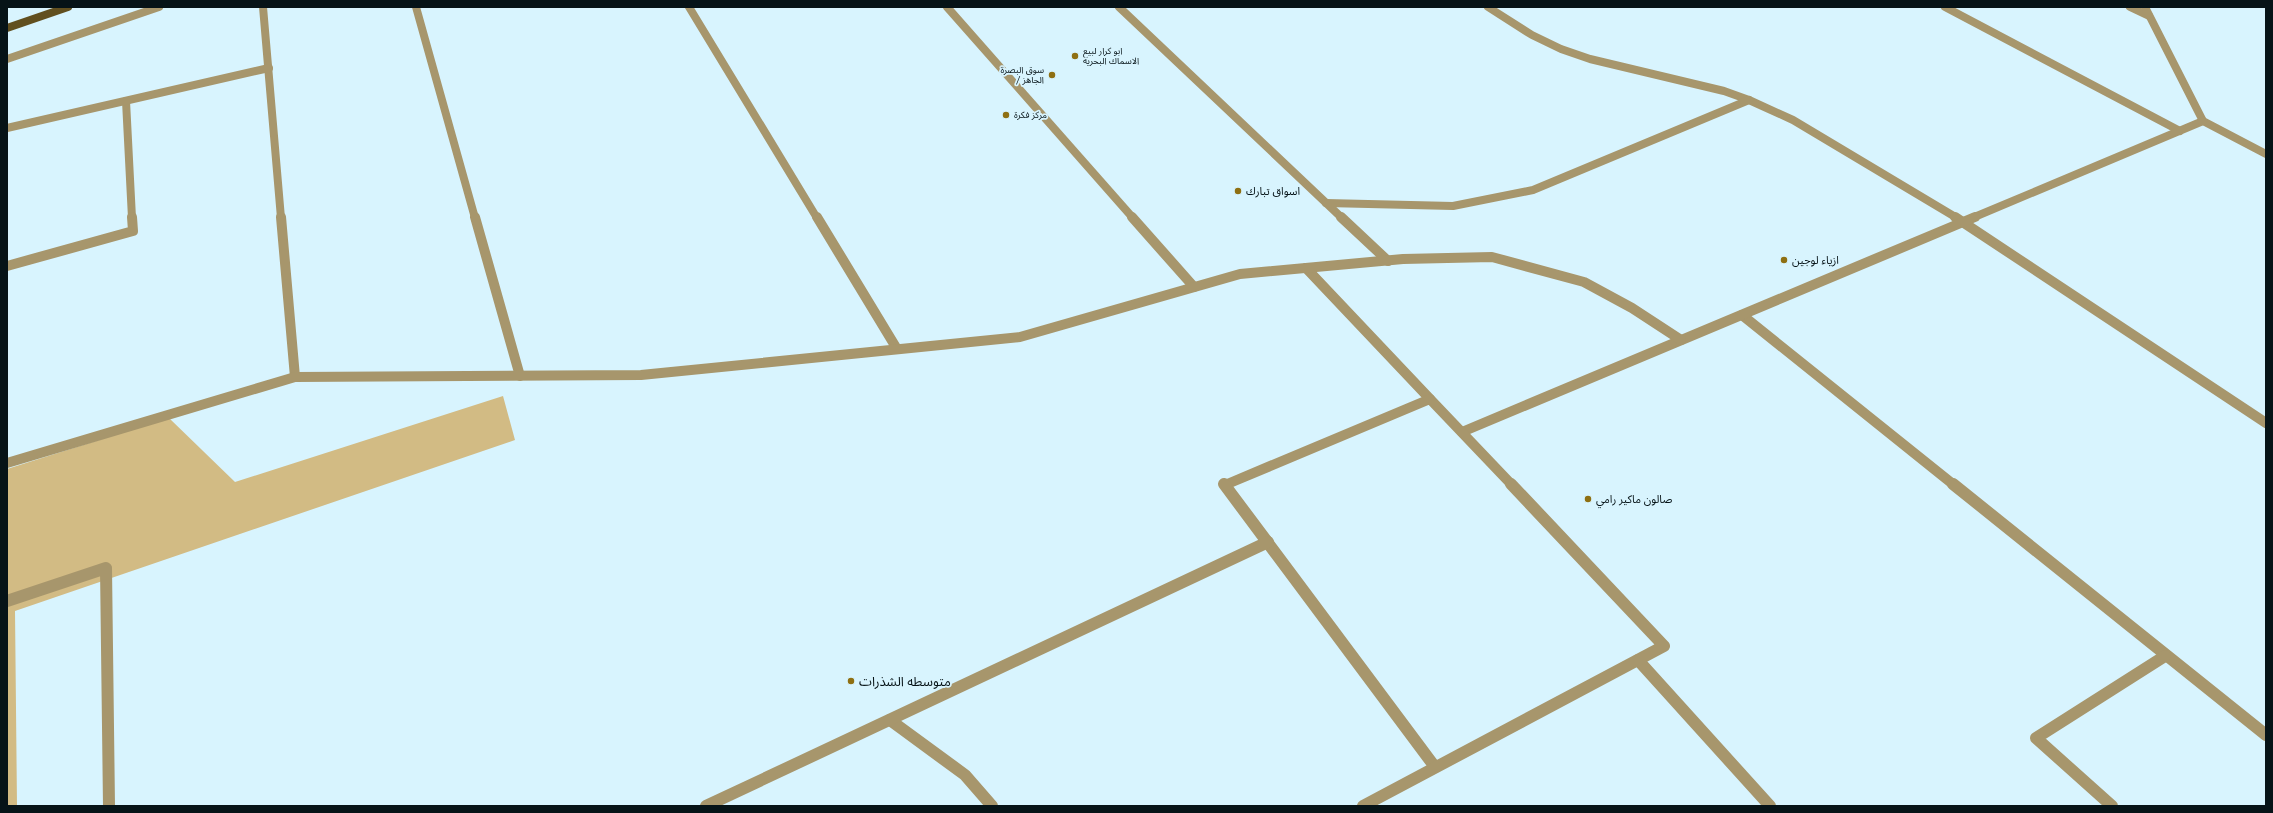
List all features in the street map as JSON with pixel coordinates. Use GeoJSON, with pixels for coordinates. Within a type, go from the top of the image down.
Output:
{"type":"FeatureCollection","features":[{"type":"Feature","properties":{"kind":"main road"},"geometry":{"type":"LineString","coordinates":[[7,28],[68,7]]}},
{"type":"Feature","properties":{"kind":"street"},"geometry":{"type":"LineString","coordinates":[[7,59],[159,7]]}},
{"type":"Feature","properties":{"kind":"street"},"geometry":{"type":"LineString","coordinates":[[264,7],[295,377]]}},
{"type":"Feature","properties":{"kind":"street"},"geometry":{"type":"LineString","coordinates":[[416,7],[520,376]]}},
{"type":"Feature","properties":{"kind":"street"},"geometry":{"type":"LineString","coordinates":[[689,7],[897,349]]}},
{"type":"Feature","properties":{"kind":"street"},"geometry":{"type":"LineString","coordinates":[[947,7],[1194,288]]}},
{"type":"Feature","properties":{"kind":"street"},"geometry":{"type":"LineString","coordinates":[[1118,7],[1388,261]]}},
{"type":"Feature","properties":{"kind":"street"},"geometry":{"type":"LineString","coordinates":[[1488,7],[1532,35],[1561,48],[1590,58],[1698,84],[1749,100],[1793,120],[1964,222],[2266,423]]}},
{"type":"Feature","properties":{"kind":"street"},"geometry":{"type":"LineString","coordinates":[[1945,7],[2180,131]]}},
{"type":"Feature","properties":{"kind":"street"},"geometry":{"type":"LineString","coordinates":[[2130,7],[2149,16]]}},
{"type":"Feature","properties":{"kind":"street"},"geometry":{"type":"LineString","coordinates":[[2144,7],[2203,121],[2266,154]]}},
{"type":"Feature","properties":{"kind":"street"},"geometry":{"type":"LineString","coordinates":[[7,128],[269,68]]}},
{"type":"Feature","properties":{"kind":"street"},"geometry":{"type":"LineString","coordinates":[[1326,203],[1453,206],[1533,190],[1749,100]]}},
{"type":"Feature","properties":{"kind":"street"},"geometry":{"type":"LineString","coordinates":[[7,266],[133,231],[126,101]]}},
{"type":"Feature","properties":{"kind":"street"},"geometry":{"type":"LineString","coordinates":[[1462,432],[2203,121]]}},
{"type":"Feature","properties":{"kind":"street"},"geometry":{"type":"LineString","coordinates":[[7,463],[295,377],[641,375],[1020,337],[1240,274],[1388,261],[1492,257],[1576,280],[1632,308],[1682,340]]}},
{"type":"Feature","properties":{"kind":"street"},"geometry":{"type":"LineString","coordinates":[[1306,268],[1664,646],[1363,806]]}},
{"type":"Feature","properties":{"kind":"street"},"geometry":{"type":"LineString","coordinates":[[1742,315],[2165,656],[2266,735]]}},
{"type":"Feature","properties":{"kind":"street"},"geometry":{"type":"LineString","coordinates":[[1430,399],[1224,484],[1435,767]]}},
{"type":"Feature","properties":{"kind":"street"},"geometry":{"type":"LineString","coordinates":[[706,806],[1268,542]]}},
{"type":"Feature","properties":{"kind":"street"},"geometry":{"type":"LineString","coordinates":[[7,601],[106,568],[109,806]]}},
{"type":"Feature","properties":{"kind":"street"},"geometry":{"type":"LineString","coordinates":[[2112,806],[2036,738],[2165,656]]}},
{"type":"Feature","properties":{"kind":"street"},"geometry":{"type":"LineString","coordinates":[[1638,660],[1770,806]]}},
{"type":"Feature","properties":{"kind":"street"},"geometry":{"type":"LineString","coordinates":[[890,720],[965,775],[992,806]]}},
{"type":"Feature","properties":{"kind":"shaded area"},"geometry":{"type":"Polygon","coordinates":[[[503,396],[515,440],[15,611],[17,806],[7,806],[7,469],[169,418],[235,482],[503,396]]]}},
{"type":"Feature","properties":{"kind":"place","name":"ابو كرار لبيع الاسماك البحريه"},"geometry":{"type":"Point","coordinates":[1075,56]}},
{"type":"Feature","properties":{"kind":"place","name":"سوق البصرة / الجاهز"},"geometry":{"type":"Point","coordinates":[1052,75]}},
{"type":"Feature","properties":{"kind":"place","name":"مركز فكرة"},"geometry":{"type":"Point","coordinates":[1006,115]}},
{"type":"Feature","properties":{"kind":"place","name":"اسواق تبارك"},"geometry":{"type":"Point","coordinates":[1238,191]}},
{"type":"Feature","properties":{"kind":"place","name":"ازياء لوجين"},"geometry":{"type":"Point","coordinates":[1784,260]}},
{"type":"Feature","properties":{"kind":"place","name":"صالون ماكير رامي"},"geometry":{"type":"Point","coordinates":[1588,499]}},
{"type":"Feature","properties":{"kind":"place","name":"متوسطه الشذرات"},"geometry":{"type":"Point","coordinates":[851,681]}}]}
